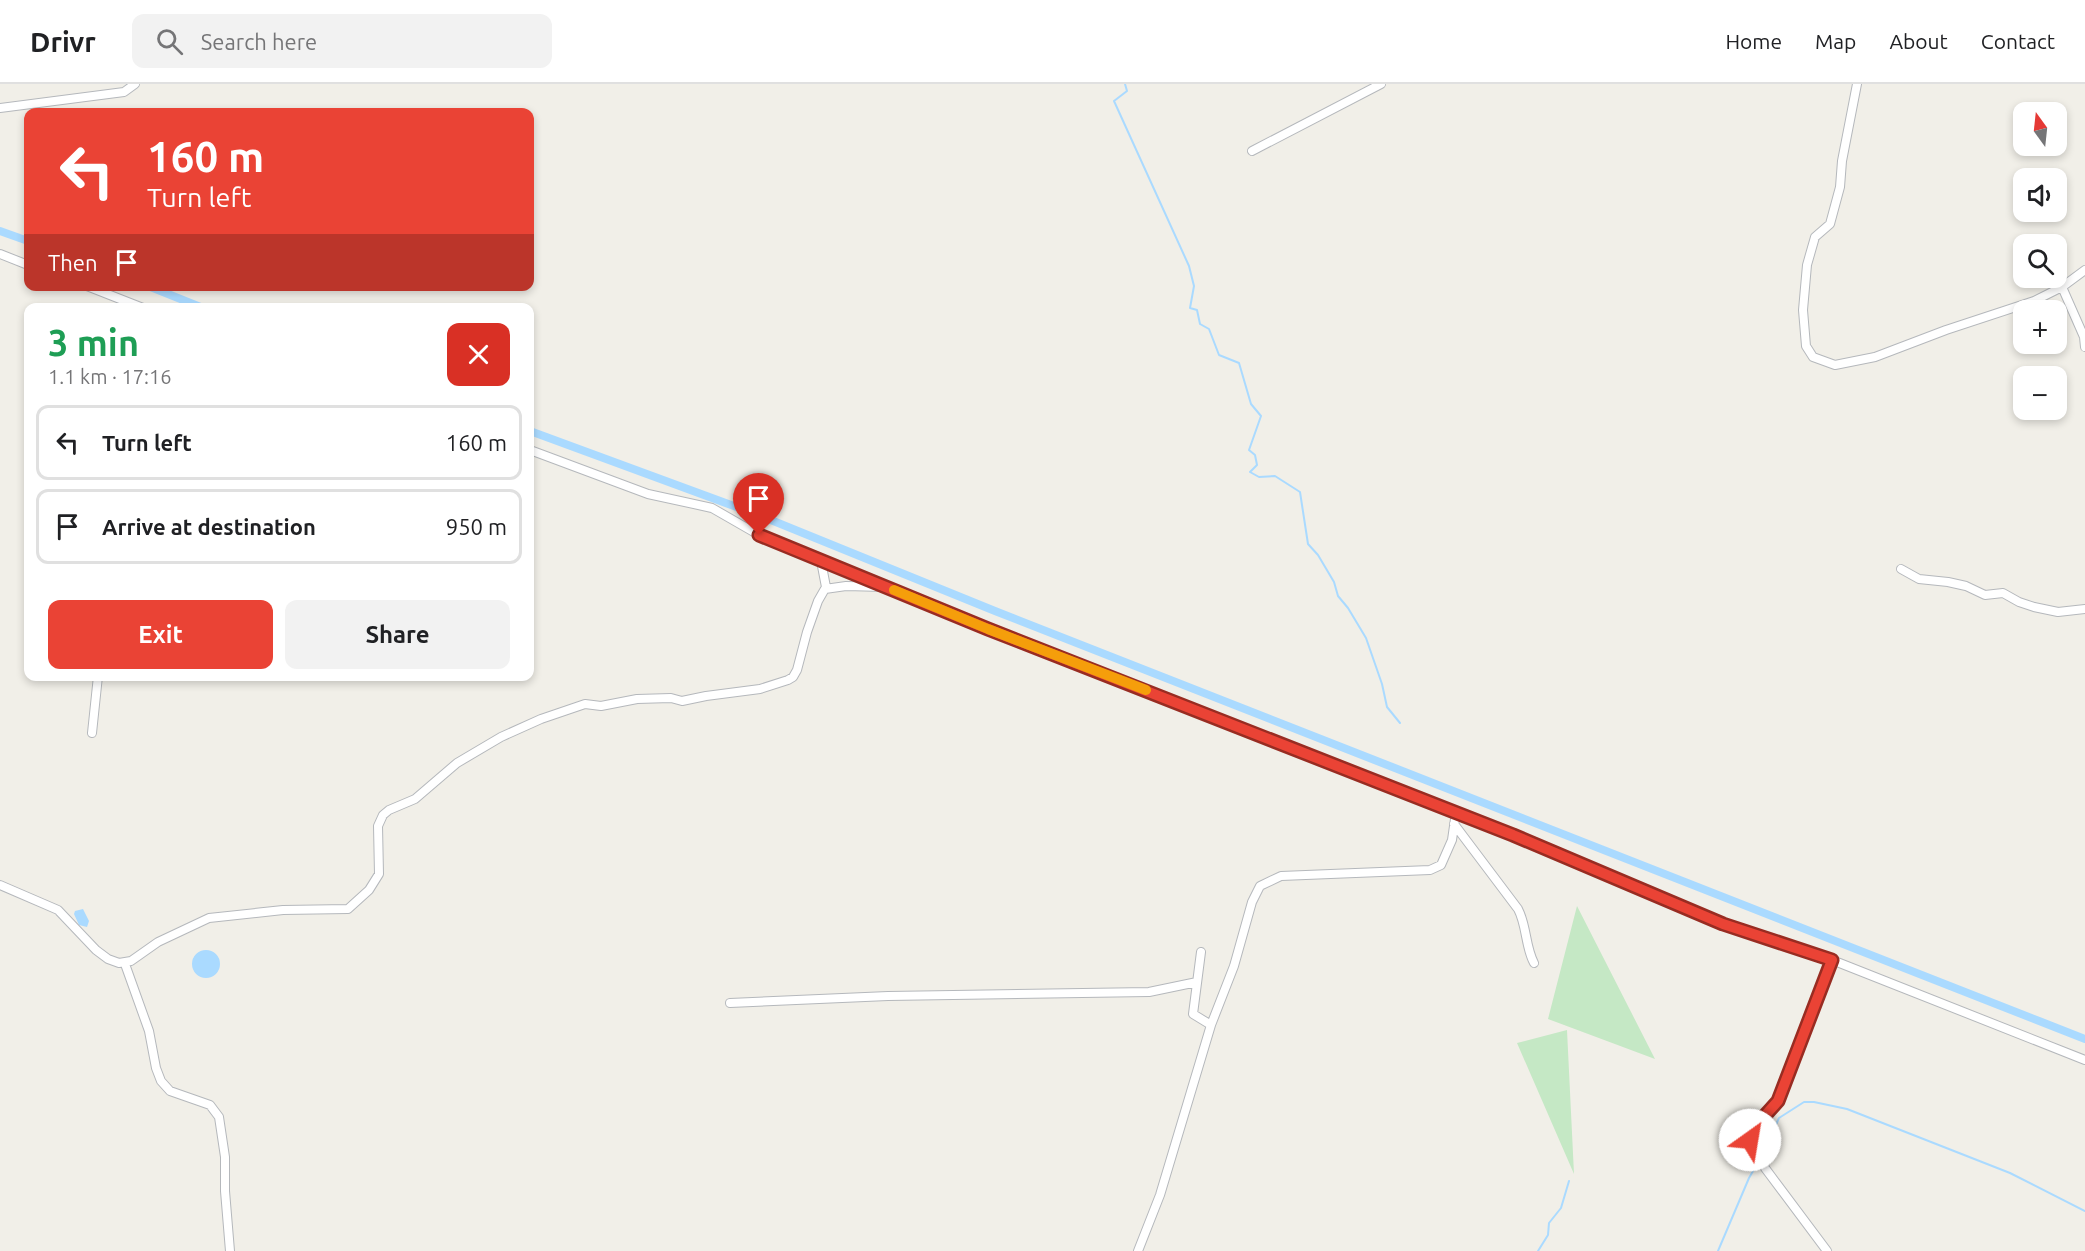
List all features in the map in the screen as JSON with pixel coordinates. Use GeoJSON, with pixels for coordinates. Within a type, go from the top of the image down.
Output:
{"type":"FeatureCollection","features":[{"type":"Feature","properties":{"kind":"street"},"geometry":{"type":"LineString","coordinates":[[0,108],[124,92],[135,84]]}},
{"type":"Feature","properties":{"kind":"street"},"geometry":{"type":"LineString","coordinates":[[1252,151],[1381,84]]}},
{"type":"Feature","properties":{"kind":"street"},"geometry":{"type":"LineString","coordinates":[[1857,84],[1842,161],[1840,187],[1830,224],[1815,237],[1807,265],[1803,310],[1806,346],[1813,357],[1834,365],[1875,357],[2034,300],[2060,288]]}},
{"type":"Feature","properties":{"kind":"street"},"geometry":{"type":"LineString","coordinates":[[0,254],[24,263]]}},
{"type":"Feature","properties":{"kind":"street"},"geometry":{"type":"LineString","coordinates":[[2067,283],[2085,270]]}},
{"type":"Feature","properties":{"kind":"street"},"geometry":{"type":"LineString","coordinates":[[2062,288],[2084,337],[2085,347]]}},
{"type":"Feature","properties":{"kind":"street"},"geometry":{"type":"LineString","coordinates":[[97,291],[122,303]]}},
{"type":"Feature","properties":{"kind":"street"},"geometry":{"type":"LineString","coordinates":[[534,451],[648,494],[712,508],[759,535],[988,629],[1456,812],[1723,924],[1832,960],[2085,1060]]}},
{"type":"Feature","properties":{"kind":"street"},"geometry":{"type":"LineString","coordinates":[[0,885],[58,910],[96,950],[108,959],[125,964],[167,937],[209,918],[283,910],[348,909],[369,890],[379,874],[378,826],[383,815],[415,799],[457,763],[501,737],[541,719],[585,704],[601,706],[637,699],[671,698],[682,701],[760,689],[793,677],[818,601],[825,590],[821,561]]}},
{"type":"Feature","properties":{"kind":"street"},"geometry":{"type":"LineString","coordinates":[[1901,569],[1919,579],[1966,586],[1985,595],[2002,593],[2034,607],[2058,612],[2085,609]]}},
{"type":"Feature","properties":{"kind":"street"},"geometry":{"type":"LineString","coordinates":[[825,590],[846,586],[889,587]]}},
{"type":"Feature","properties":{"kind":"street"},"geometry":{"type":"LineString","coordinates":[[92,733],[97,681]]}},
{"type":"Feature","properties":{"kind":"street"},"geometry":{"type":"LineString","coordinates":[[1138,1251],[1160,1196],[1211,1025],[1234,966],[1252,902],[1260,886],[1281,876],[1430,870],[1441,865],[1452,840],[1456,812]]}},
{"type":"Feature","properties":{"kind":"street"},"geometry":{"type":"LineString","coordinates":[[1454,824],[1518,909],[1524,924],[1528,952],[1534,963]]}},
{"type":"Feature","properties":{"kind":"street"},"geometry":{"type":"LineString","coordinates":[[1201,952],[1193,1014],[1211,1025]]}},
{"type":"Feature","properties":{"kind":"street"},"geometry":{"type":"LineString","coordinates":[[1827,1251],[1765,1168],[1762,1153],[1752,1146],[1750,1140],[1760,1121],[1778,1101],[1832,960]]}},
{"type":"Feature","properties":{"kind":"street"},"geometry":{"type":"LineString","coordinates":[[125,964],[149,1031],[161,1081],[170,1091],[202,1101],[210,1106],[219,1117],[225,1157],[225,1191],[230,1251]]}},
{"type":"Feature","properties":{"kind":"street"},"geometry":{"type":"LineString","coordinates":[[730,1003],[888,996],[1149,992],[1197,982]]}},
{"type":"Feature","properties":{"kind":"green space"},"geometry":{"type":"Polygon","coordinates":[[[1577,906],[1655,1059],[1548,1019],[1577,906]]]}},
{"type":"Feature","properties":{"kind":"green space"},"geometry":{"type":"Polygon","coordinates":[[[1567,1030],[1574,1174],[1517,1043],[1567,1030]]]}},
{"type":"Feature","properties":{"kind":"water"},"geometry":{"type":"Polygon","coordinates":[[[83,909],[89,921],[87,927],[79,925],[74,914],[75,911],[83,909]]]}},
{"type":"Feature","properties":{"kind":"water"},"geometry":{"type":"Polygon","coordinates":[[[206,950],[216,954],[220,964],[216,974],[206,978],[196,974],[192,964],[196,954],[206,950]]]}},
{"type":"Feature","properties":{"kind":"waterway"},"geometry":{"type":"LineString","coordinates":[[1125,84],[1127,91],[1114,101],[1189,266],[1194,286],[1190,308],[1197,310],[1200,324],[1209,329],[1219,355],[1239,363],[1251,404],[1261,416],[1249,450],[1255,455],[1257,465],[1250,472],[1259,477],[1275,476],[1300,492],[1308,544],[1318,555],[1334,582],[1338,596],[1366,638],[1382,684],[1387,707],[1400,723]]}},
{"type":"Feature","properties":{"kind":"waterway"},"geometry":{"type":"LineString","coordinates":[[0,231],[24,240]]}},
{"type":"Feature","properties":{"kind":"waterway"},"geometry":{"type":"LineString","coordinates":[[160,291],[190,303]]}},
{"type":"Feature","properties":{"kind":"waterway"},"geometry":{"type":"LineString","coordinates":[[534,432],[761,516],[995,611],[2085,1039]]}},
{"type":"Feature","properties":{"kind":"waterway"},"geometry":{"type":"LineString","coordinates":[[1764,1151],[1779,1118],[1804,1102],[1814,1102],[1847,1109],[2010,1173],[2085,1211]]}},
{"type":"Feature","properties":{"kind":"waterway"},"geometry":{"type":"LineString","coordinates":[[1718,1251],[1749,1178],[1760,1159]]}},
{"type":"Feature","properties":{"kind":"waterway"},"geometry":{"type":"LineString","coordinates":[[1538,1251],[1548,1235],[1549,1223],[1561,1208],[1569,1181]]}},
{"type":"Feature","properties":{"kind":"slow traffic"},"geometry":{"type":"LineString","coordinates":[[894,590],[1146,690]]}},
{"type":"Feature","properties":{"kind":"route"},"geometry":{"type":"LineString","coordinates":[[759,535],[988,629],[1016,638],[1513,835],[1723,924],[1832,960],[1778,1101],[1760,1121],[1750,1140]]}}]}
